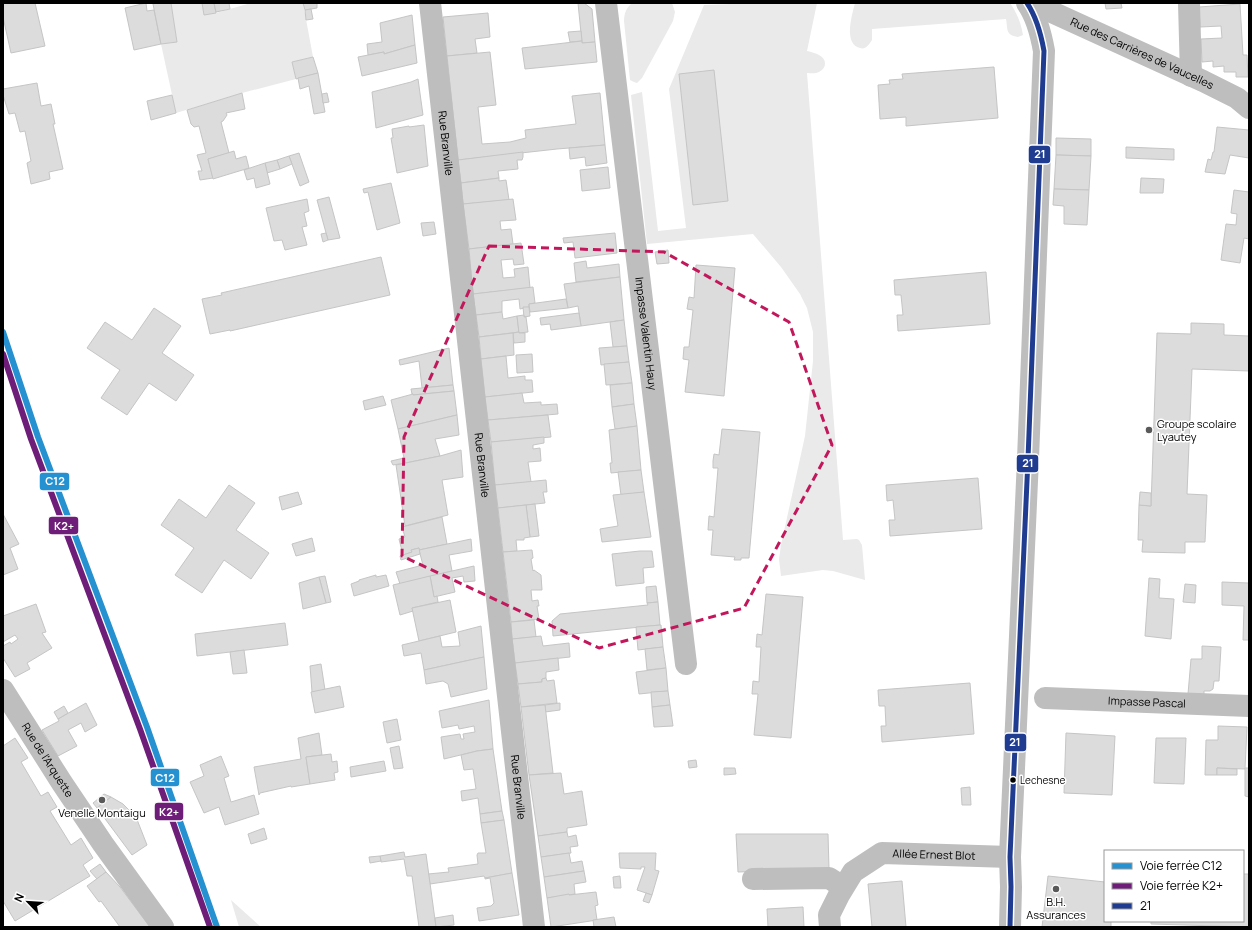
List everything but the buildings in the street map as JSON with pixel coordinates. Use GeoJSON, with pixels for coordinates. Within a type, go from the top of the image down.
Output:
{"type":"FeatureCollection","features":[{"type":"Feature","properties":{"kind":"street","name":"Impasse Valentin Hauy"},"geometry":{"type":"LineString","coordinates":[[606,3],[686,664]]}},
{"type":"Feature","properties":{"kind":"street"},"geometry":{"type":"LineString","coordinates":[[1010,927],[1010,857],[1028,459],[1044,51],[1041,34],[1036,20],[1027,3]]}},
{"type":"Feature","properties":{"kind":"street","name":"Rue des Carrières de Vaucelles"},"geometry":{"type":"LineString","coordinates":[[1032,3],[1237,98],[1249,108]]}},
{"type":"Feature","properties":{"kind":"street"},"geometry":{"type":"LineString","coordinates":[[1189,3],[1191,76]]}},
{"type":"Feature","properties":{"kind":"street","name":"Rue Branville"},"geometry":{"type":"LineString","coordinates":[[436,4],[534,927]]}},
{"type":"Feature","properties":{"kind":"street","name":"Rue de l'Arquette"},"geometry":{"type":"LineString","coordinates":[[3,690],[103,844],[163,927]]}},
{"type":"Feature","properties":{"kind":"street","name":"Impasse Pascal"},"geometry":{"type":"LineString","coordinates":[[1045,698],[1249,706]]}},
{"type":"Feature","properties":{"kind":"street","name":"Allée Ernest Blot"},"geometry":{"type":"LineString","coordinates":[[830,927],[829,915],[853,872],[882,853],[1010,857]]}},
{"type":"Feature","properties":{"kind":"street"},"geometry":{"type":"LineString","coordinates":[[753,879],[829,878],[844,887]]}},
{"type":"Feature","properties":{"kind":"highlighted area"},"geometry":{"type":"Polygon","coordinates":[[[489,246],[664,252],[789,322],[832,445],[744,608],[599,648],[402,556],[404,437],[489,246]]]}},
{"type":"Feature","properties":{"kind":"shaded area"},"geometry":{"type":"Polygon","coordinates":[[[171,3],[202,3],[204,15],[251,3],[303,3],[313,57],[292,62],[296,79],[242,93],[176,113],[161,44],[177,41],[171,3]]]}},
{"type":"Feature","properties":{"kind":"shaded area"},"geometry":{"type":"Polygon","coordinates":[[[633,3],[672,3],[675,12],[673,21],[642,78],[637,83],[630,80],[624,21],[626,10],[633,3]]]}},
{"type":"Feature","properties":{"kind":"shaded area"},"geometry":{"type":"Polygon","coordinates":[[[817,3],[807,51],[822,57],[825,61],[825,66],[819,72],[807,73],[843,540],[857,539],[862,545],[865,580],[833,571],[823,570],[781,576],[779,559],[781,545],[805,436],[813,361],[813,332],[807,308],[800,294],[781,267],[753,234],[647,244],[631,95],[642,92],[658,231],[686,228],[669,89],[704,5],[817,3]]]}},
{"type":"Feature","properties":{"kind":"shaded area"},"geometry":{"type":"Polygon","coordinates":[[[855,3],[1010,3],[1018,18],[1023,35],[1018,37],[1011,35],[1007,29],[1006,19],[872,29],[872,40],[870,44],[867,47],[860,48],[855,45],[850,35],[855,3]]]}},
{"type":"Feature","properties":{"kind":"shaded area"},"geometry":{"type":"Polygon","coordinates":[[[231,900],[261,927],[239,927],[231,900]]]}},
{"type":"Feature","properties":{"kind":"rail line","name":"C12"},"geometry":{"type":"LineString","coordinates":[[3,332],[38,437],[147,727],[217,927]]}},
{"type":"Feature","properties":{"kind":"rail line","name":"K2+"},"geometry":{"type":"LineString","coordinates":[[3,354],[31,439],[140,729],[210,927]]}},
{"type":"Feature","properties":{"kind":"transit line","name":"21"},"geometry":{"type":"LineString","coordinates":[[1010,927],[1010,857],[1028,459],[1044,51],[1038,26],[1027,3]]}},
{"type":"Feature","properties":{"kind":"place","name":"Groupe scolaire Lyautey"},"geometry":{"type":"Point","coordinates":[1149,430]}},
{"type":"Feature","properties":{"kind":"place","name":"Lechesne"},"geometry":{"type":"Point","coordinates":[1013,780]}},
{"type":"Feature","properties":{"kind":"place","name":"Venelle Montaigu"},"geometry":{"type":"Point","coordinates":[102,800]}},
{"type":"Feature","properties":{"kind":"place","name":"B.H. Assurances"},"geometry":{"type":"Point","coordinates":[1056,889]}}]}
